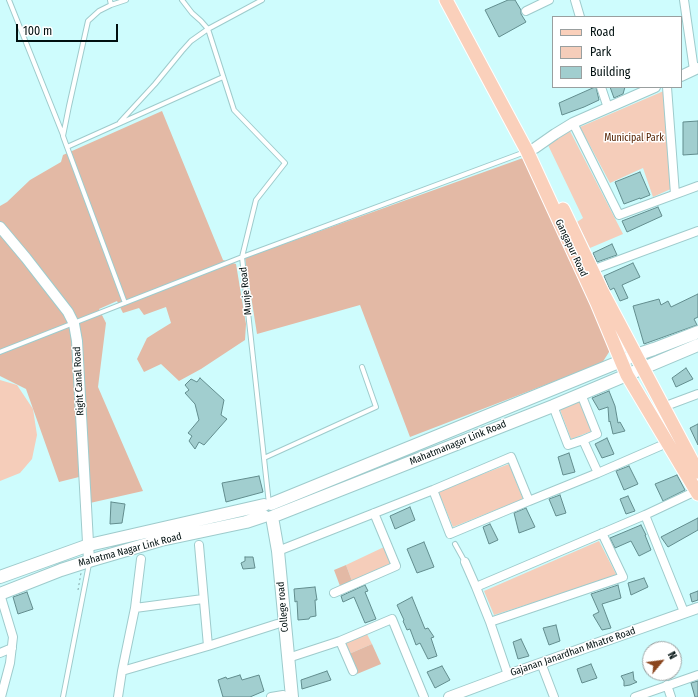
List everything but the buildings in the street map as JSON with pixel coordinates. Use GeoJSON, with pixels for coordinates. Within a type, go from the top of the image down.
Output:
{"type":"FeatureCollection","features":[{"type":"Feature","properties":{"kind":"main road","name":"Gangapur Road"},"geometry":{"type":"LineString","coordinates":[[446,0],[531,150],[627,375],[697,493]]}},
{"type":"Feature","properties":{"kind":"main road","name":"Gangapur Road"},"geometry":{"type":"LineString","coordinates":[[454,0],[602,291],[697,470]]}},
{"type":"Feature","properties":{"kind":"main road","name":"Mahatmanagar Link Road"},"geometry":{"type":"LineString","coordinates":[[268,512],[636,355],[698,332]]}},
{"type":"Feature","properties":{"kind":"main road","name":"Mahatmanagar Link Road"},"geometry":{"type":"LineString","coordinates":[[268,512],[553,406],[698,345]]}},
{"type":"Feature","properties":{"kind":"main road","name":"Mahatma Nagar Link Road"},"geometry":{"type":"LineString","coordinates":[[0,577],[88,545],[268,512]]}},
{"type":"Feature","properties":{"kind":"main road","name":"Mahatma Nagar Link Road"},"geometry":{"type":"LineString","coordinates":[[0,594],[61,570],[90,561],[161,540],[246,522],[268,512]]}},
{"type":"Feature","properties":{"kind":"main road","name":"College road"},"geometry":{"type":"LineString","coordinates":[[268,512],[278,551],[288,658],[286,696]]}},
{"type":"Feature","properties":{"kind":"main road","name":"College road"},"geometry":{"type":"LineString","coordinates":[[268,512],[271,555],[286,696]]}},
{"type":"Feature","properties":{"kind":"street"},"geometry":{"type":"LineString","coordinates":[[526,11],[549,0]]}},
{"type":"Feature","properties":{"kind":"street"},"geometry":{"type":"LineString","coordinates":[[575,0],[580,16]]}},
{"type":"Feature","properties":{"kind":"street"},"geometry":{"type":"LineString","coordinates":[[682,76],[696,69],[684,0]]}},
{"type":"Feature","properties":{"kind":"street"},"geometry":{"type":"LineString","coordinates":[[601,88],[608,108]]}},
{"type":"Feature","properties":{"kind":"street"},"geometry":{"type":"LineString","coordinates":[[531,150],[573,123],[608,108],[635,91],[650,88]]}},
{"type":"Feature","properties":{"kind":"street"},"geometry":{"type":"LineString","coordinates":[[667,88],[675,194]]}},
{"type":"Feature","properties":{"kind":"street"},"geometry":{"type":"LineString","coordinates":[[573,123],[619,215],[698,186]]}},
{"type":"Feature","properties":{"kind":"street","name":"Right Canal Road"},"geometry":{"type":"LineString","coordinates":[[0,227],[64,306],[74,324],[77,341],[90,561]]}},
{"type":"Feature","properties":{"kind":"street"},"geometry":{"type":"LineString","coordinates":[[592,270],[698,231]]}},
{"type":"Feature","properties":{"kind":"street"},"geometry":{"type":"LineString","coordinates":[[553,406],[568,445],[597,434],[581,394]]}},
{"type":"Feature","properties":{"kind":"street"},"geometry":{"type":"LineString","coordinates":[[663,407],[698,394]]}},
{"type":"Feature","properties":{"kind":"street"},"geometry":{"type":"LineString","coordinates":[[583,440],[598,473]]}},
{"type":"Feature","properties":{"kind":"street"},"geometry":{"type":"LineString","coordinates":[[433,490],[450,534],[668,443]]}},
{"type":"Feature","properties":{"kind":"street"},"geometry":{"type":"LineString","coordinates":[[278,551],[511,458],[529,501]]}},
{"type":"Feature","properties":{"kind":"street"},"geometry":{"type":"LineString","coordinates":[[476,587],[697,493]]}},
{"type":"Feature","properties":{"kind":"street"},"geometry":{"type":"LineString","coordinates":[[334,593],[396,566],[374,513]]}},
{"type":"Feature","properties":{"kind":"street"},"geometry":{"type":"LineString","coordinates":[[645,515],[684,612]]}},
{"type":"Feature","properties":{"kind":"street"},"geometry":{"type":"LineString","coordinates":[[490,622],[623,577],[602,533]]}},
{"type":"Feature","properties":{"kind":"street"},"geometry":{"type":"LineString","coordinates":[[199,545],[208,646]]}},
{"type":"Feature","properties":{"kind":"street"},"geometry":{"type":"LineString","coordinates":[[118,697],[135,608],[141,558]]}},
{"type":"Feature","properties":{"kind":"street"},"geometry":{"type":"LineString","coordinates":[[465,562],[490,622],[508,675]]}},
{"type":"Feature","properties":{"kind":"street"},"geometry":{"type":"LineString","coordinates":[[0,594],[13,637],[10,663],[1,697]]}},
{"type":"Feature","properties":{"kind":"street"},"geometry":{"type":"LineString","coordinates":[[135,608],[203,599]]}},
{"type":"Feature","properties":{"kind":"street","name":"Gajanan Janardhan Mhatre Road"},"geometry":{"type":"LineString","coordinates":[[449,697],[698,608]]}},
{"type":"Feature","properties":{"kind":"street"},"geometry":{"type":"LineString","coordinates":[[288,658],[340,641],[392,619],[424,697]]}},
{"type":"Feature","properties":{"kind":"street"},"geometry":{"type":"LineString","coordinates":[[122,671],[278,624]]}},
{"type":"Feature","properties":{"kind":"street"},"geometry":{"type":"LineString","coordinates":[[340,641],[353,671]]}},
{"type":"Feature","properties":{"kind":"street"},"geometry":{"type":"LineString","coordinates":[[0,653],[12,648]]}},
{"type":"Feature","properties":{"kind":"street"},"geometry":{"type":"LineString","coordinates":[[542,663],[554,697]]}},
{"type":"Feature","properties":{"kind":"street"},"geometry":{"type":"LineString","coordinates":[[635,697],[698,675]]}},
{"type":"Feature","properties":{"kind":"street"},"geometry":{"type":"LineString","coordinates":[[667,685],[671,697]]}},
{"type":"Feature","properties":{"kind":"street"},"geometry":{"type":"LineString","coordinates":[[271,697],[286,696]]}},
{"type":"Feature","properties":{"kind":"lane"},"geometry":{"type":"LineString","coordinates":[[9,0],[63,136],[125,304]]}},
{"type":"Feature","properties":{"kind":"lane"},"geometry":{"type":"LineString","coordinates":[[63,136],[88,21],[110,2],[126,0]]}},
{"type":"Feature","properties":{"kind":"lane"},"geometry":{"type":"LineString","coordinates":[[182,0],[192,13],[208,28],[234,110],[285,163],[256,200],[242,257]]}},
{"type":"Feature","properties":{"kind":"lane"},"geometry":{"type":"LineString","coordinates":[[119,124],[191,42],[208,28],[262,0]]}},
{"type":"Feature","properties":{"kind":"lane"},"geometry":{"type":"LineString","coordinates":[[67,147],[223,77]]}},
{"type":"Feature","properties":{"kind":"lane"},"geometry":{"type":"LineString","coordinates":[[242,257],[531,150]]}},
{"type":"Feature","properties":{"kind":"lane","name":"Munje Road"},"geometry":{"type":"LineString","coordinates":[[0,352],[242,257],[264,458],[268,512]]}},
{"type":"Feature","properties":{"kind":"lane"},"geometry":{"type":"LineString","coordinates":[[264,458],[376,407],[362,367]]}},
{"type":"Feature","properties":{"kind":"lane"},"geometry":{"type":"LineString","coordinates":[[455,544],[465,562]]}},
{"type":"Feature","properties":{"kind":"lane"},"geometry":{"type":"LineString","coordinates":[[63,697],[90,561]]}},
{"type":"Feature","properties":{"kind":"green space","name":"Municipal Park"},"geometry":{"type":"Polygon","coordinates":[[[666,90],[673,188],[653,197],[643,168],[610,183],[580,127],[666,90]]]}},
{"type":"Feature","properties":{"kind":"green space"},"geometry":{"type":"Polygon","coordinates":[[[570,131],[623,234],[590,248],[577,222],[583,218],[548,145],[570,131]]]}},
{"type":"Feature","properties":{"kind":"green space"},"geometry":{"type":"Polygon","coordinates":[[[0,380],[17,385],[33,409],[37,435],[32,459],[20,473],[0,481],[0,380]]]}},
{"type":"Feature","properties":{"kind":"green space"},"geometry":{"type":"Polygon","coordinates":[[[579,399],[592,431],[571,439],[559,407],[579,399]]]}},
{"type":"Feature","properties":{"kind":"green space"},"geometry":{"type":"Polygon","coordinates":[[[509,464],[523,499],[453,527],[438,491],[509,464]]]}},
{"type":"Feature","properties":{"kind":"green space"},"geometry":{"type":"Polygon","coordinates":[[[599,541],[617,576],[494,615],[484,591],[599,541]]]}},
{"type":"Feature","properties":{"kind":"green space"},"geometry":{"type":"Polygon","coordinates":[[[384,547],[391,564],[352,581],[346,565],[384,547]]]}},
{"type":"Feature","properties":{"kind":"green space"},"geometry":{"type":"Polygon","coordinates":[[[367,634],[372,644],[349,654],[345,643],[367,634]]]}},
{"type":"Feature","properties":{"kind":"shaded area"},"geometry":{"type":"Polygon","coordinates":[[[162,111],[223,260],[236,264],[246,324],[245,340],[201,369],[179,381],[161,364],[144,372],[137,359],[147,338],[171,323],[166,307],[144,315],[139,308],[123,313],[117,301],[99,309],[106,323],[98,387],[143,491],[90,503],[87,475],[59,482],[26,389],[0,376],[0,206],[7,202],[30,180],[61,162],[63,155],[162,111]]]}},
{"type":"Feature","properties":{"kind":"shaded area"},"geometry":{"type":"Polygon","coordinates":[[[523,158],[603,327],[611,349],[602,363],[410,437],[360,305],[257,334],[245,258],[523,158]]]}},
{"type":"Feature","properties":{"kind":"shaded area"},"geometry":{"type":"Polygon","coordinates":[[[346,565],[352,581],[340,586],[334,570],[346,565]]]}},
{"type":"Feature","properties":{"kind":"shaded area"},"geometry":{"type":"Polygon","coordinates":[[[372,644],[381,664],[357,674],[349,654],[372,644]]]}}]}
